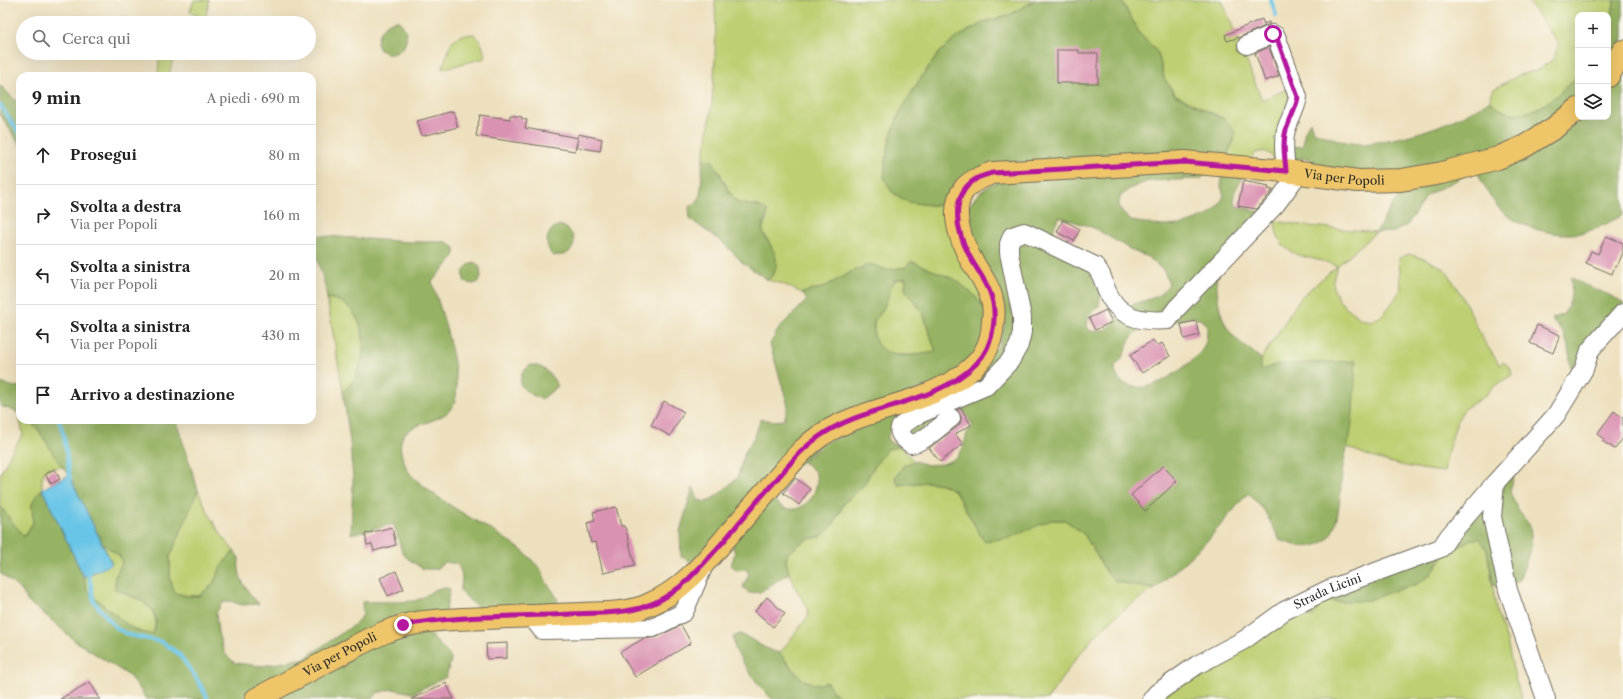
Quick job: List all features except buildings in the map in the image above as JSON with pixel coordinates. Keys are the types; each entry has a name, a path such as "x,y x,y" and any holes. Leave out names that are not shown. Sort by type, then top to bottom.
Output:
{"main road":[{"path":"1611,71 1623,51"},
{"name":"Via per Popoli","path":"256,699 374,636 403,625 426,621 615,611 646,606 663,598 681,585 707,560 798,455 821,435 852,420 921,405 976,365 985,354 991,342 994,312 993,301 989,289 969,257 963,242 957,217 959,200 965,188 976,179 992,173 1161,162 1202,163 1292,172 1339,179 1377,181 1414,178 1454,170 1498,158 1525,146 1554,128 1575,111"}],"street":[{"path":"950,418 921,441 911,444 900,433 900,429 910,420 921,405 986,386 1010,361 1019,345 1022,332 1022,317 1009,253 1009,244 1012,236 1024,232 1096,266 1102,272 1106,287 1115,305 1136,319 1152,321 1168,320 1176,309 1276,204 1293,181 1292,172 1284,149 1286,130 1297,104 1298,97 1276,36 1273,34 1247,45"},
{"name":"Strada Licini","path":"1152,699 1157,693 1197,665 1244,640 1284,611 1327,590 1441,548 1449,536 1556,414 1584,369 1590,350 1623,313"},
{"path":"1495,483 1492,517 1508,590 1546,699"}],"green space":[{"path":"194,0 209,0 206,16 197,16 190,12"},
{"path":"715,0 1035,0 1011,14 984,22 956,38 939,53 914,88 892,192 908,202 930,205 952,205 986,310 906,267 887,270 871,265 822,288 802,293 783,284 768,280 775,273 770,243 763,231 768,217 759,206 738,203 729,192 720,173 706,159 703,159 710,120 714,80 716,40"},
{"path":"1035,0 1121,0 1140,34 1158,53 1164,78 1175,95 1226,120 1236,133 1226,157 1017,163 952,205 930,205 908,202 892,192 884,178 890,138 898,116 914,88 939,53 956,38 984,22 1011,14"},
{"path":"1121,0 1222,0 1262,100 1290,88 1280,163 1274,162 1272,156 1265,151 1255,153 1250,160 1226,157 1236,133 1226,120 1176,95 1164,78 1158,53 1140,34"},
{"path":"1527,0 1614,1 1611,19 1611,12 1575,12 1575,78 1554,98 1525,113 1504,111 1489,101 1494,89 1519,75 1538,70 1553,59 1559,45"},
{"path":"1612,0 1623,0 1623,38 1611,60 1611,19 1614,2"},
{"path":"397,20 406,31 406,41 401,49 395,53 388,54 380,50 377,44 380,31 389,23"},
{"path":"474,34 482,45 485,58 442,69 452,41 461,35"},
{"path":"159,60 173,60 170,72 158,72"},
{"path":"1623,61 1623,215 1598,228 1578,234 1552,233 1532,228 1512,219 1498,207 1476,170 1427,195 1407,225 1394,232 1376,232 1393,204 1407,187 1575,118 1575,120 1611,120 1611,77"},
{"path":"1575,78 1575,106 1518,145 1391,176 1316,167 1309,158 1293,159 1291,147 1303,146 1304,134 1310,121 1313,131 1348,142 1367,144 1407,136 1436,127 1477,109 1489,101 1504,111 1525,113 1545,104"},
{"path":"0,85 16,101 16,139 0,114"},
{"path":"703,159 713,161 729,192 738,203 759,206 768,211 762,229 776,258 776,267 772,276 768,280 743,263 722,242 690,219 689,207 699,199"},
{"path":"1216,167 1200,179 1148,181 1129,189 1120,197 1118,207 1131,221 1162,226 1182,225 1207,216 1218,207 1224,196 1221,186 1223,175 1241,175 1241,181 1234,193 1236,206 1261,212 1215,262 1219,306 1229,330 1240,342 1261,359 1261,370 1278,364 1356,361 1350,437 1344,460 1337,519 1331,535 1326,540 1315,545 1297,546 1280,540 1264,510 1248,493 1207,541 1155,589 1115,581 1107,573 1084,534 1065,520 1051,520 1009,538 984,541 955,491 942,484 928,482 898,485 895,478 904,465 914,461 928,465 943,464 957,458 963,448 967,433 973,426 961,406 950,409 915,434 908,430 999,345 1005,323 1005,308 997,285 976,249 969,223 968,207 978,194 990,185 1008,178","holes":["1060,217 1094,228 1135,252 1148,257 1164,271 1169,284 1165,290 1156,297 1135,303 1125,308 1114,323 1108,328 1099,331 1090,331 1087,326 1089,315 1099,306 1101,292 1089,270 1076,251 1061,243 1056,238 1054,227","1192,317 1202,320 1207,327 1205,345 1192,361 1168,378 1146,387 1130,386 1123,383 1119,379 1116,374 1115,366 1122,358 1130,339 1141,329"]},
{"path":"1275,221 1307,226 1376,232 1337,266 1297,254 1289,250 1282,244 1277,234"},
{"path":"560,225 566,228 573,236 574,245 568,253 553,256 547,242 549,234 552,230"},
{"path":"316,235 408,242 447,242 455,248 454,256 432,282 450,345 454,364 456,395 453,406 446,414 407,432 402,439 401,451 408,471 416,480 448,504 495,532 524,552 539,567 546,582 558,601 553,610 484,612 470,601 460,590 462,577 457,564 445,562 436,569 423,569 407,558 402,552 394,524 351,534 353,479 350,442 343,392 354,380 360,367 363,354 363,341 357,318 350,308 340,301 327,298 317,258"},
{"path":"1409,254 1428,260 1445,269 1462,296 1485,343 1500,365 1503,362 1510,367 1512,375 1494,386 1485,396 1464,409 1457,421 1448,451 1444,472 1395,464 1371,457 1347,447 1352,419 1353,402 1278,364 1261,370 1261,359 1301,297 1337,266 1333,280 1334,290 1340,302 1360,318 1370,321 1380,317 1390,306 1401,289 1399,258"},
{"path":"911,261 956,280 975,296 986,310 988,335 963,372 850,416 695,563 681,557 680,531 693,487 698,500 707,502 718,495 737,478 745,452 755,435 761,419 773,421 784,420 788,406 770,344 780,327 807,300 802,293 822,288 853,271 871,264 887,270 906,267","holes":["906,278 905,289 923,313 936,352 911,355 894,354 886,352 875,340 874,321 882,311 895,280"]},
{"path":"474,262 480,267 481,277 479,282 473,284 465,282 463,275 466,267"},
{"path":"1571,277 1617,299 1623,303 1623,308 1571,368 1568,347 1564,335 1551,319 1563,314 1566,311 1570,302"},
{"path":"906,278 905,289 923,313 936,352 911,355 893,354 879,347 875,340 874,321 882,311 895,280"},
{"path":"327,298 340,301 350,308 357,318 361,329 363,354 360,367 354,380 343,392"},
{"path":"530,365 535,365 547,371 558,386 542,399 535,397 520,384 522,373"},
{"path":"0,383 16,387 16,412 0,406"},
{"path":"894,413 898,417 899,421 890,430 888,439 889,442 900,446 888,449 875,465 863,486 845,502 831,528 821,537 807,539 788,553 786,562 789,573 760,592 749,593 743,587 749,574 746,569 737,570 731,565 735,553 732,544 771,497 781,506 789,509 802,507 807,503 815,492 817,478 815,472 803,462 825,443"},
{"path":"21,424 32,424 38,429 63,467 50,468 44,472 42,489 32,504 33,523 23,537 0,506 0,475 13,449 23,435"},
{"path":"32,424 177,424 198,490 170,557 170,579 175,593 188,596 199,596 213,584 222,565 234,551 239,558 239,572 243,583 259,604 242,605 230,601 222,603 216,613 218,633 225,654 235,663 262,666 305,658 354,625 363,615 362,602 413,601 423,598 434,590 444,588 450,589 445,613 358,639 242,699 146,699 128,675 75,641 48,617 28,602 22,591 0,573 0,506 24,537 33,523 32,504 42,489 84,577 87,590 130,627 144,633 153,634 156,623 155,614 140,600 115,589 115,577 122,563 120,556 102,543 69,475 57,460 38,429"},
{"path":"900,446 914,461 904,465 895,478 898,485 928,482 942,484 955,491 984,541 1051,520 1065,520 1084,534 1107,573 1115,581 1155,589 1137,600 1107,624 1094,637 1059,682 1048,699 843,699 833,692 802,679 780,653 809,615 806,605 796,589 789,573 786,562 788,553 807,539 821,537 836,519 845,502 863,486 875,465 888,449"},
{"path":"1514,474 1510,493 1518,510 1530,526 1532,545 1519,580 1509,585 1498,587 1493,583 1487,550 1480,539 1471,539 1443,556 1430,575 1417,584 1369,600 1338,602 1320,601 1316,612 1312,617 1307,617 1303,613 1302,607 1423,557"},
{"path":"198,490 213,522 234,551 222,565 213,584 199,596 188,596 175,593 170,579 170,557"},
{"path":"1480,538 1487,550 1497,613 1507,641 1515,678 1522,699 1157,699 1288,615 1320,601 1396,590 1417,584 1437,566 1443,556 1471,539"},
{"path":"102,543 120,556 122,563 115,577 127,595 141,600 152,610 156,621 153,634 144,633 130,627 87,590 84,577 112,563"},
{"path":"424,632 431,636 450,656 451,660 446,677 413,693 392,689 377,693 373,699 267,699 383,637"},
{"path":"740,634 769,650 780,653 796,673 806,681 818,684 827,682 833,692 843,699 772,699 758,684 735,649 733,637"}],"water":[{"path":"69,475 112,564 84,577 42,489"}],"waterway":[{"path":"1271,0 1276,15"},
{"path":"0,105 16,128"},
{"path":"60,424 64,436 70,479"},
{"path":"88,570 94,602 116,628 129,635 162,642 179,654 197,679 208,699"}],"route":[{"path":"403,625 426,621 632,610 646,606 663,598 681,585 707,560 798,455 821,435 852,420 924,396 947,386 976,365 985,354 991,342 994,312 993,301 989,289 969,257 963,242 957,217 959,200 965,188 976,179 992,173 1161,162 1220,164 1286,171 1284,149 1286,130 1297,104 1298,97 1276,36 1273,34"}]}
